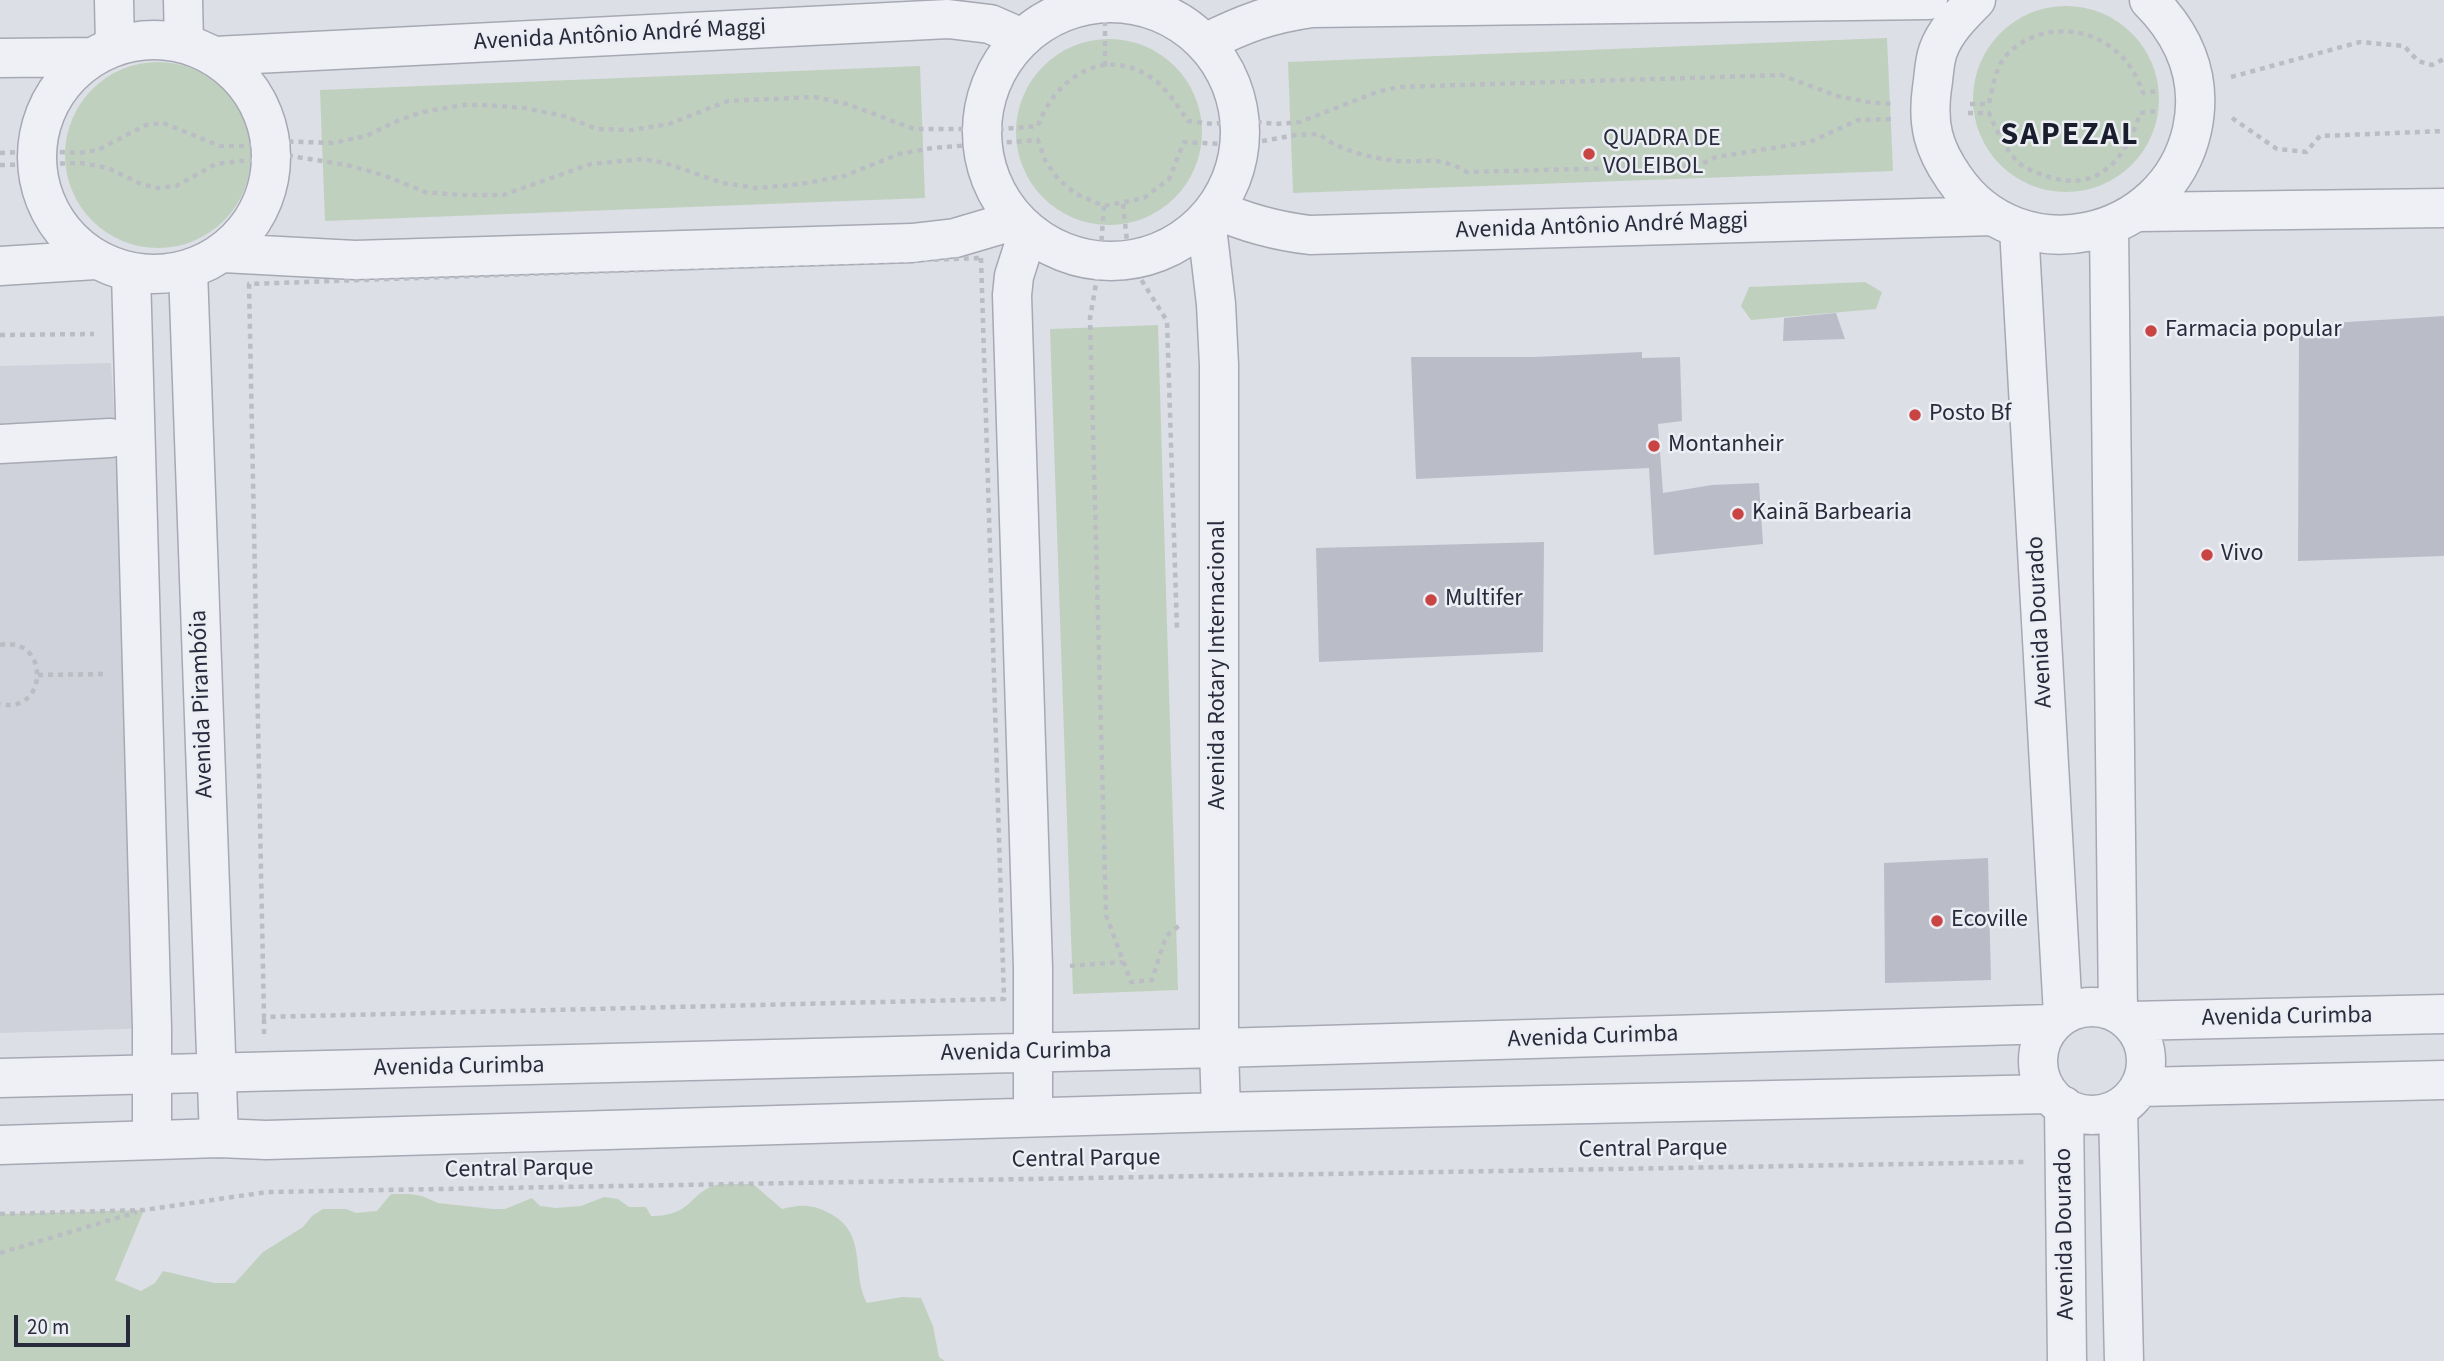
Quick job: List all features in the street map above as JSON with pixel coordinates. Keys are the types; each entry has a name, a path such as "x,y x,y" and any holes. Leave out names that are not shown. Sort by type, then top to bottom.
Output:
{"street":[{"path":"104,52 114,0"},
{"path":"183,0 199,50"},
{"path":"1193,22 1222,66 1234,92 1240,132 1236,168 1227,189 1210,214 1184,239 1157,253 1115,260 1062,252 1022,226 999,198 988,173 981,137 987,95 1000,64 1027,21 1105,1 1132,5 1193,22 1248,22 1312,8 1928,0"},
{"name":"Avenida Antônio André Maggi","path":"1976,0 1954,23 1938,51 1929,122 1941,159 1963,191 2006,222"},
{"path":"2150,0 2187,0"},
{"path":"2124,1017 2124,219 2168,184 2187,149 2195,97 2192,69 2176,32 2150,0"},
{"name":"Avenida Antônio André Maggi","path":"199,50 242,78 261,107 272,147 268,191 251,226 223,253 188,270 160,275 131,273 95,260 65,234 18,158 41,123 53,97 70,74 104,52 138,40 161,40 199,50 948,19 990,24 1027,21"},
{"name":"Avenida Antônio André Maggi","path":"0,58 104,52"},
{"name":"Avenida Antônio André Maggi","path":"1210,214 1279,232 1310,235 2006,222 2048,234 2069,235 2124,219 2444,208"},
{"name":"Avenida Rotary Internacional","path":"1210,214 1219,365 1221,1112"},
{"name":"Avenida Dourado","path":"2006,222 2057,1020"},
{"path":"1022,226 1012,295 1033,968 1033,1117"},
{"name":"Avenida Antônio André Maggi","path":"223,253 355,260 912,243 955,239 1022,226"},
{"name":"Avenida Antônio André Maggi","path":"0,266 95,260"},
{"name":"Avenida Pirambóia","path":"188,270 219,1138"},
{"path":"131,273 152,1139"},
{"path":"0,444 110,438"},
{"path":"0,1145 1221,1112 2057,1100 2090,1115 2104,1114 2129,1098 2146,1070 2146,1052 2141,1035 2124,1017 2105,1008 2090,1006 2076,1009 2057,1020 2042,1041 2038,1059 2040,1077 2057,1100"},
{"name":"Avenida Curimba","path":"2124,1017 2444,1014"},
{"name":"Avenida Curimba","path":"0,1079 1219,1048 2057,1020"},
{"path":"2129,1098 2444,1080"},
{"path":"2124,1361 2129,1098"},
{"name":"Avenida Dourado","path":"2057,1100 2067,1361"}],"path":[{"path":"1105,1 1105,66"},
{"path":"272,147 383,175 425,192 460,195 503,195 591,164 642,159 675,166 723,183 756,188 801,184 844,176 899,154 1038,126 1044,109 1063,84 1090,68 1126,66 1158,83 1188,121 1213,124 1240,132 1319,134 1328,142 1357,152 1398,161 1434,159 1454,164 1467,172 1696,166 1716,157 1810,142 1858,120 1894,119 1930,108 1989,104 2003,59 2023,43 2056,30 2078,32 2096,38 2117,51 2135,72 2143,93 2195,97 2360,42 2404,46 2418,61 2432,65 2444,58"},
{"path":"18,158 98,150 146,125 163,123 220,146 272,147 333,143 366,136 423,112 463,105 524,108 564,117 597,129 631,130 669,124 728,100 815,97 847,104 914,129 1038,140 1045,160 1058,179 1076,194 1104,206 1144,198 1169,178 1184,142 1276,124 1300,122 1377,92 1398,87 1781,75 1838,96 1868,102 1989,113 2004,144 2017,162 2033,172 2062,181 2089,179 2112,167 2127,147 2140,113 2182,113 2195,97"},
{"path":"2195,97 2234,118 2277,149 2306,152 2320,136 2444,131"},
{"path":"18,158 108,168 141,184 157,188 176,186 216,164 258,159 272,147"},
{"path":"1123,204 1115,260 1090,318 1106,915 1131,982 1152,980 1166,936 1186,920"},
{"path":"1104,206 1115,260 1167,321 1177,642"},
{"path":"981,258 1004,999 264,1017 249,284 981,258"},
{"path":"0,335 107,334"},
{"path":"0,645 14,644 32,655 38,675 37,685 24,700 15,705 0,704"},
{"path":"38,675 109,674"},
{"name":"Central Parque","path":"0,1214 144,1210 267,1192 2029,1161"},
{"name":"Central Parque","path":"0,1253 144,1210"}],"shaded area":[{"path":"111,363 152,1028 0,1033 0,366"}],"green space":[{"path":"2066,6 2102,13 2132,33 2152,63 2159,99 2152,135 2132,165 2102,185 2066,192 2030,185 2000,165 1980,135 1973,99 1980,63 2000,33 2030,13"},
{"path":"1887,38 1893,171 1293,193 1288,62"},
{"path":"1109,39 1145,46 1175,66 1195,96 1202,132 1195,168 1175,198 1145,218 1109,225 1073,218 1043,198 1023,168 1016,132 1023,96 1043,66 1073,46"},
{"path":"158,62 194,69 224,89 244,119 251,155 244,191 224,221 194,241 158,248 122,241 92,221 72,191 65,155 72,119 92,89 122,69"},
{"path":"920,66 925,198 325,221 320,90"},
{"path":"1865,282 1882,292 1876,309 1751,320 1741,306 1749,287"},
{"path":"1158,325 1178,990 1073,994 1050,329"},
{"path":"720,1184 753,1184 782,1209 812,1206 841,1222 854,1242 862,1291 867,1303 902,1297 921,1298 933,1326 939,1357 945,1361 0,1361 0,1214 144,1210 115,1280 141,1291 155,1283 163,1271 214,1283 235,1283 263,1252 303,1227 312,1216 323,1209 346,1209 356,1213 377,1211 391,1194 410,1194 438,1203 493,1209 505,1209 532,1198 540,1206 556,1208 581,1206 604,1197 618,1199 629,1207 646,1207 651,1216 676,1212 702,1192"}],"building":[{"path":"1836,313 1845,339 1783,341 1784,318"},
{"path":"2444,316 2444,556 2298,561 2299,325"},
{"path":"1642,352 1642,358 1680,357 1682,421 1658,424 1663,493 1712,485 1759,483 1763,544 1654,555 1649,468 1416,479 1411,357 1534,357"},
{"name":"Multifer","path":"1544,542 1543,652 1319,662 1316,548"},
{"name":"Ecoville","path":"1988,858 1991,980 1885,983 1884,863"}],"place":[{"name":"QUADRA DE VOLEIBOL","path":"1589,154"},
{"name":"Farmacia popular","path":"2151,331"},
{"name":"Posto Bf","path":"1915,415"},
{"name":"Montanheir","path":"1654,446"},
{"name":"Kainã Barbearia","path":"1738,514"},
{"name":"Vivo","path":"2207,555"},
{"name":"Multifer","path":"1431,600"},
{"name":"Ecoville","path":"1937,921"}],"district":[{"name":"SAPEZAL","path":"2070,137"}]}
